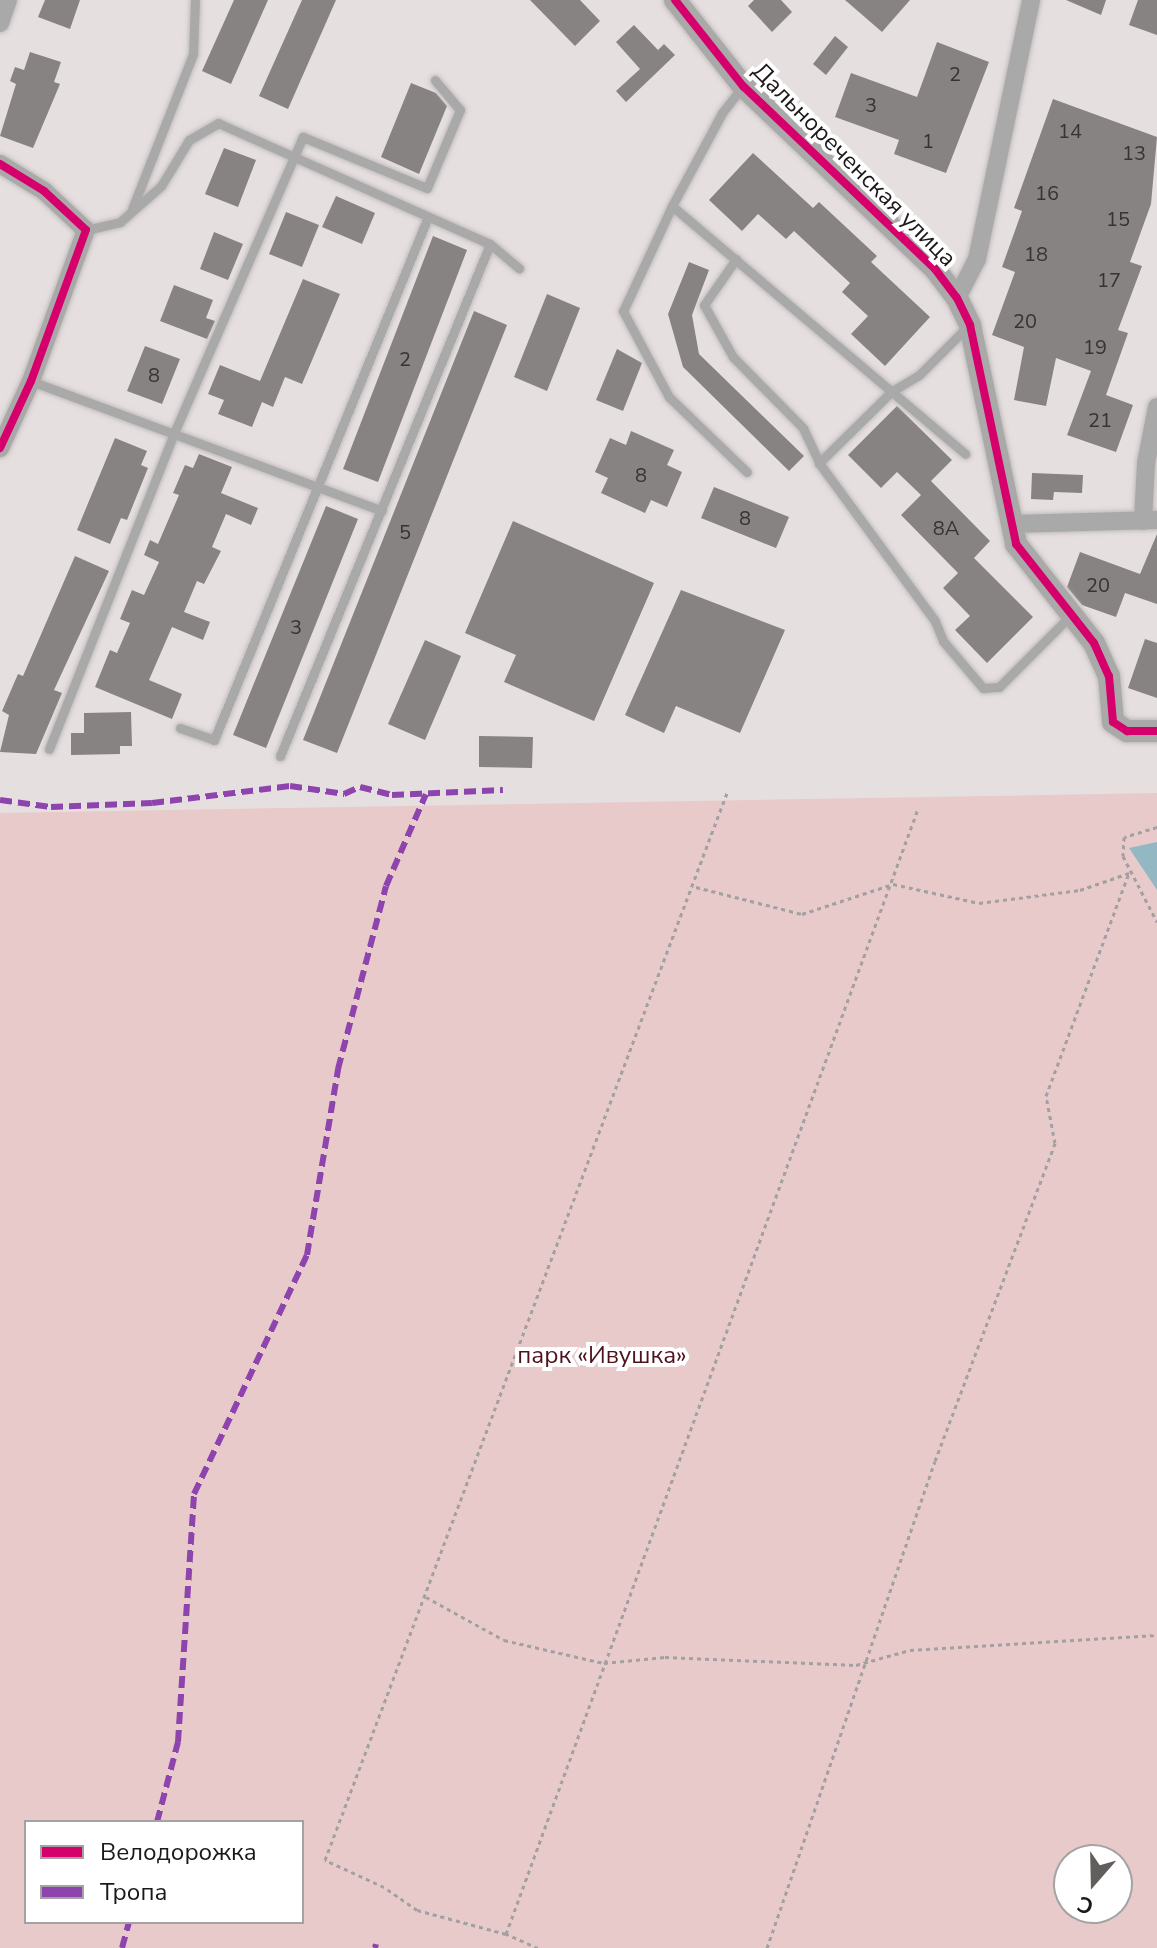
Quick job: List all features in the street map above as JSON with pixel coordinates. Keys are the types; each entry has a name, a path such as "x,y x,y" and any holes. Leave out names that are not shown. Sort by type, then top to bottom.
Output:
{"street":[{"path":"0,23 8,0"},
{"name":"Дальнореченская улица","path":"675,0 743,86 935,269 957,298 970,325 1012,524 1024,561 1094,643 1109,676 1113,722 1127,731 1157,731"},
{"path":"957,298 977,259 1031,0"},
{"path":"0,164 44,191 86,230 31,381 0,448"},
{"path":"1012,524 1150,520 1146,463 1157,407"}],"lane":[{"path":"130,213 193,54 195,0"},
{"path":"49,749 174,433 303,137 427,188 460,110 435,80"},
{"path":"743,86 722,113 672,206 623,311 669,397 747,472"},
{"path":"86,230 120,222 161,186 189,140 218,123 292,160 490,244 519,268"},
{"path":"672,206 869,377 892,391 965,454"},
{"path":"180,728 214,740 428,217"},
{"path":"280,756 490,244"},
{"path":"736,259 704,305 733,357 803,428 819,463 935,621 943,641 983,688 999,687 1070,616"},
{"path":"819,463 892,391 919,375 970,325"},
{"path":"31,381 382,511"}],"path":[{"path":"538,1948 506,1934 417,1910 384,1887 325,1860 696,887 728,790"},
{"path":"506,1934 918,809"},
{"path":"1157,827 1124,837 1129,873 1157,922"},
{"path":"696,887 802,914 893,884 979,903 1080,890 1129,873"},
{"path":"767,1948 935,1461 1055,1143 1046,1096 1129,873"},
{"path":"425,1596 504,1640 604,1663 665,1657 810,1667 868,1662 910,1650 1157,1635"}],"green space":[{"name":"парк «Ивушка»","path":"1157,793 1157,1948 0,1948 0,813"}],"water":[{"path":"1157,842 1157,890 1129,848"}],"building":[{"path":"45,0 80,0 70,29 38,17"},
{"path":"234,0 268,0 231,84 202,71"},
{"path":"302,0 336,0 288,109 259,96"},
{"path":"530,0 580,0 600,21 575,46"},
{"path":"754,0 781,0 792,12 772,32 748,6"},
{"path":"845,0 910,0 882,32"},
{"path":"1066,0 1106,0 1101,15"},
{"path":"1138,0 1157,0 1157,35 1129,25"},
{"path":"634,25 658,50 664,44 675,55 626,102 616,91 640,69 616,42"},
{"path":"835,36 848,47 826,75 813,64"},
{"path":"937,42 989,62 946,173 894,154 899,140 835,117 851,73 917,97"},
{"path":"30,52 61,62 54,82 60,84 33,148 0,136 16,84 10,81 15,67 24,70"},
{"path":"411,83 436,93 447,106 419,174 381,157"},
{"path":"1053,99 1157,137 1151,204 1130,262 1142,266 1118,330 1128,333 1106,395 1133,405 1116,452 1067,435 1091,371 1056,358 1046,406 1014,400 1024,347 992,335 1015,272 1002,267 1022,211 1014,208"},
{"path":"224,148 256,160 238,207 205,194"},
{"path":"753,153 813,208 819,202 877,256 871,262 930,317 885,366 851,334 868,316 842,292 850,283 794,231 786,239 758,214 742,231 709,200"},
{"path":"336,196 375,213 362,244 322,227"},
{"path":"286,212 319,225 302,267 269,254"},
{"path":"214,232 243,244 228,280 200,269"},
{"path":"433,236 467,250 378,482 343,469"},
{"path":"689,262 709,270 692,315 699,354 804,456 789,471 683,367 668,314"},
{"path":"303,279 340,294 302,384 285,377 273,407 262,402 252,427 218,414 224,400 208,394 220,365 260,381"},
{"path":"174,285 213,300 206,318 215,321 207,339 160,321"},
{"path":"547,294 580,308 547,391 514,377"},
{"path":"474,311 507,325 337,753 303,740"},
{"path":"145,346 180,359 162,404 127,391"},
{"path":"617,349 642,363 623,411 596,400"},
{"path":"897,406 952,460 931,481 990,541 974,558 1033,617 987,663 955,630 970,616 943,588 958,573 901,515 921,495 897,472 881,488 848,455"},
{"path":"631,431 674,450 667,465 682,472 667,507 651,500 645,513 601,493 608,478 595,472 610,438 626,445"},
{"path":"115,438 147,451 141,465 148,468 127,520 121,518 110,544 77,530"},
{"path":"199,454 232,467 221,493 258,508 251,525 226,514 212,547 221,551 204,584 197,581 184,612 210,622 203,640 172,627 149,680 182,694 172,719 95,687 110,650 117,653 130,623 120,619 132,590 144,595 159,562 144,555 150,540 158,544 179,495 173,493 185,465 193,468"},
{"path":"1032,473 1083,475 1082,493 1054,492 1053,500 1031,499"},
{"path":"714,487 789,517 776,548 701,518"},
{"path":"326,506 358,519 266,748 233,735"},
{"path":"513,521 654,583 594,721 504,682 516,655 465,633"},
{"path":"1157,534 1157,604 1125,593 1116,617 1082,605 1067,587 1080,552 1140,574"},
{"path":"75,556 109,571 54,690 62,693 36,754 0,752 9,715 2,711 18,674 23,676"},
{"path":"681,590 785,630 740,733 676,706 664,733 625,715"},
{"path":"1145,639 1157,643 1157,698 1128,688"},
{"path":"425,640 461,656 425,740 388,724"},
{"path":"131,712 132,746 120,746 120,754 71,755 71,733 84,733 84,713"},
{"path":"479,736 533,737 532,768 479,767"}],"marked path":[{"path":"0,800 51,807 152,803 290,786 344,794 360,787 392,795 503,790"},
{"path":"158,1820 178,1742 194,1494 307,1255 338,1069 386,886 426,794"},
{"path":"122,1948 128,1924"},
{"path":"375,1948 376,1944"}],"cycle path":[{"path":"675,0 743,86 935,269 957,298 970,325 1016,544 1094,643 1109,676 1113,722 1127,731 1157,731"},
{"path":"0,164 44,191 86,230 31,381 0,448"}]}
